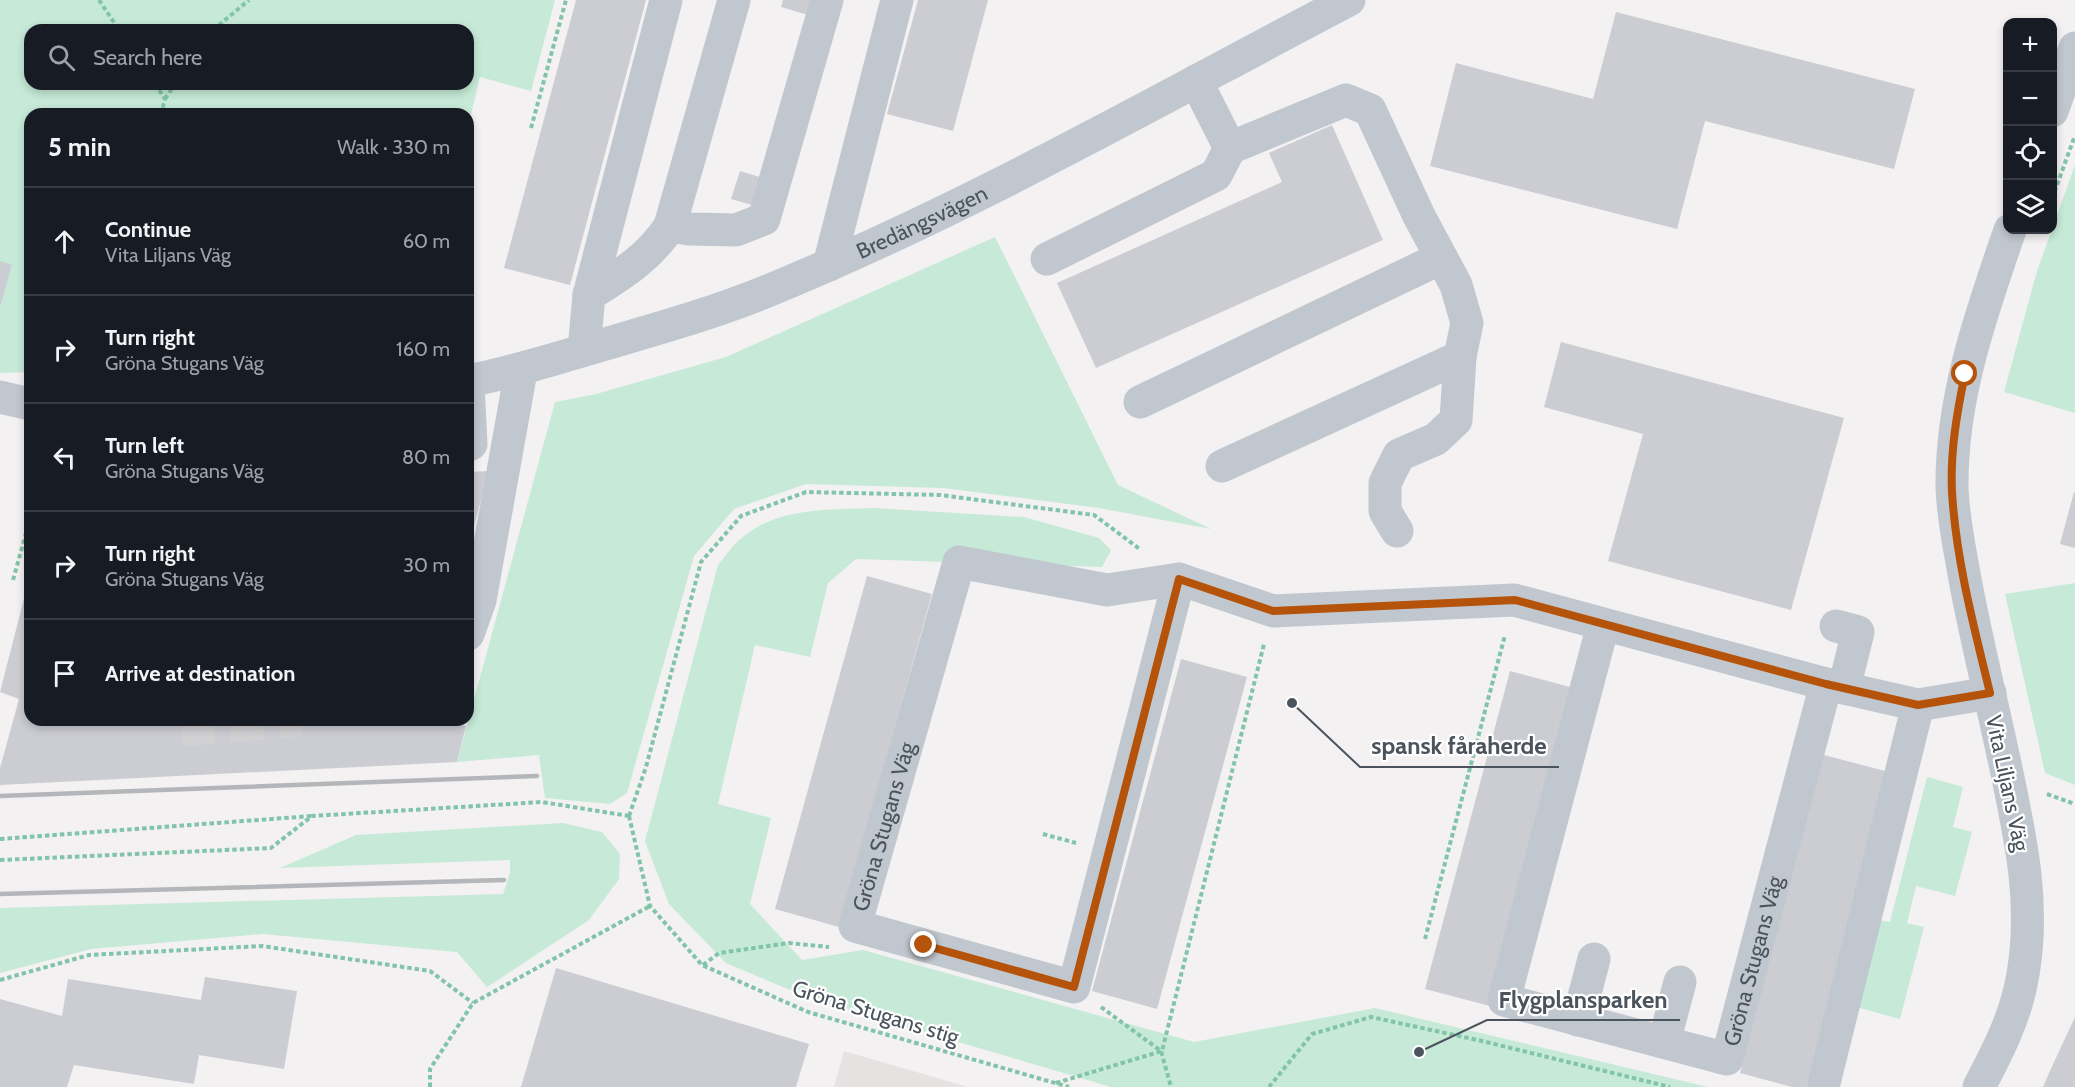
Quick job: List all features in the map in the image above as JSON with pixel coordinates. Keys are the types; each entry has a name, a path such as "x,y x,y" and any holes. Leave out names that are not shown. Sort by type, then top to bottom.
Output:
{"street":[{"path":"584,350 589,295 666,0"},
{"path":"589,295 636,265 657,245 670,226 734,0"},
{"path":"670,226 689,229 736,230 764,219 827,0"},
{"path":"829,265 897,0"},
{"name":"Bredängsvägen","path":"474,381 521,371 584,350 648,333 763,293 829,265 919,225 1349,0"},
{"path":"2057,97 2075,48"},
{"path":"1196,81 1230,147"},
{"path":"1047,259 1216,176 1230,147 1346,100 1370,110 1456,285 1467,323 1460,357 1456,420 1436,439 1400,454 1385,483 1385,511 1397,531"},
{"name":"Vita Liljans Väg","path":"1979,1087 2000,1046 2014,1011 2023,975 2029,919 2022,844 1970,611 1955,526 1953,454 1965,374 1980,315 2009,234"},
{"path":"1140,402 1441,258"},
{"path":"1222,466 1460,357"},
{"path":"474,617 480,600 521,371"},
{"path":"0,397 24,403"},
{"name":"Gröna Stugans Väg","path":"1074,987 855,926 959,562 1107,590 1179,579 1273,611 1515,600 1835,686 1918,705 1990,693"},
{"path":"1074,987 1179,579"},
{"name":"Gröna Stugans Väg","path":"1603,625 1504,1000 1578,1020 1727,1059 1835,686"},
{"path":"1835,686 1857,632 1836,626"},
{"path":"1822,1087 1918,705"},
{"path":"1578,1020 1594,959"},
{"path":"1664,1042 1680,982"}],"path":[{"path":"99,0 115,24"},
{"path":"220,24 249,0"},
{"path":"531,128 566,0"},
{"path":"159,90 165,99"},
{"path":"163,108 171,90"},
{"path":"2057,185 2075,136"},
{"path":"0,840 312,816 542,802 629,816 646,767 701,562 741,516 806,492 940,495 1094,515 1179,579"},
{"path":"13,580 24,541"},
{"path":"1425,939 1515,600"},
{"path":"1171,1087 1161,1051 1273,611"},
{"path":"0,860 271,848 312,816"},
{"name":"Gröna Stugans stig","path":"629,816 650,906 702,965 808,1012 1069,1087"},
{"path":"430,1087 430,1069 474,1003 650,906"},
{"path":"702,965 719,953 789,943 828,948 855,926"},
{"path":"0,980 89,955 262,946 430,971 474,1003"},
{"path":"1074,987 1161,1051"},
{"path":"1269,1087 1312,1034 1371,1017 1482,1041 1670,1087"},
{"path":"1056,1083 1161,1051"}],"shaded area":[{"path":"844,1051 968,1087 834,1087"}],"green space":[{"path":"0,0 555,0 531,91 480,77 473,108 24,108 24,372 0,373"},
{"path":"2075,165 2075,413 2004,392 2037,271 2050,234 2057,234 2057,215"},
{"path":"995,237 1118,485 1211,529 1099,508 943,488 806,484 734,509 694,556 627,793 610,804 545,798 539,755 457,762 467,726 474,726 474,700 555,402 596,394 726,357"},
{"path":"873,508 1024,517 1099,538 1111,550 1102,567 856,559 828,583 810,657 755,645 718,804 771,818 750,904 802,960 863,950 1194,1042 1375,1008 1708,1087 1111,1087 809,998 726,963 669,904 645,841 718,565 739,540 772,520 805,512"},
{"path":"2075,583 2075,785 2045,773 2005,594"},
{"path":"1927,777 1963,787 1953,827 1972,832 1955,896 1916,886 1907,923 1924,927 1900,1019 1856,1007 1878,920 1890,922"},
{"path":"563,823 602,832 620,854 619,879 589,920 487,987 457,952 263,934 91,949 0,973 0,908 503,894 510,873 510,860 280,868 356,835"}],"building":[{"path":"576,0 646,0 570,285 504,268"},
{"path":"783,0 812,0 808,15 781,7"},
{"path":"918,0 988,0 953,131 887,114"},
{"path":"1616,12 1915,89 1894,169 1705,121 1677,229 1430,166 1456,63 1593,99"},
{"path":"1332,125 1383,240 1096,368 1057,283 1282,182 1269,153"},
{"path":"740,171 763,178 755,206 731,199"},
{"path":"0,261 12,265 1,304 0,304"},
{"path":"1561,342 1844,418 1791,610 1608,561 1643,434 1544,407"},
{"path":"489,471 474,526 474,472"},
{"path":"2075,492 2075,548 2060,544"},
{"path":"867,576 932,594 839,927 775,909"},
{"path":"24,598 24,726 466,726 457,762 0,785 0,768 19,699 0,692"},
{"path":"1181,659 1247,677 1157,1009 1092,991"},
{"path":"1510,671 1574,688 1490,1006 1425,989"},
{"path":"1824,755 1889,772 1806,1087 1792,1087 1740,1073"},
{"path":"556,968 809,1044 796,1087 521,1087"},
{"path":"205,977 297,991 284,1069 199,1055 194,1084 74,1065 67,1087 0,1087 0,999 62,1016 68,979 201,1000"},
{"path":"2075,1017 2075,1087 2043,1087 2049,1073"}],"tunnel":[{"path":"181,730 229,726"}],"railway":[{"path":"0,796 537,776"},
{"path":"0,894 504,880"}],"place":[{"name":"spansk fåraherde","path":"1292,703"},
{"name":"Flygplansparken","path":"1419,1052"}],"route":[{"path":"924,945 1074,987 1179,579 1273,611 1515,600 1826,684 1918,705 1990,693 1970,611 1955,526 1952,490 1957,414 1965,374"}]}
